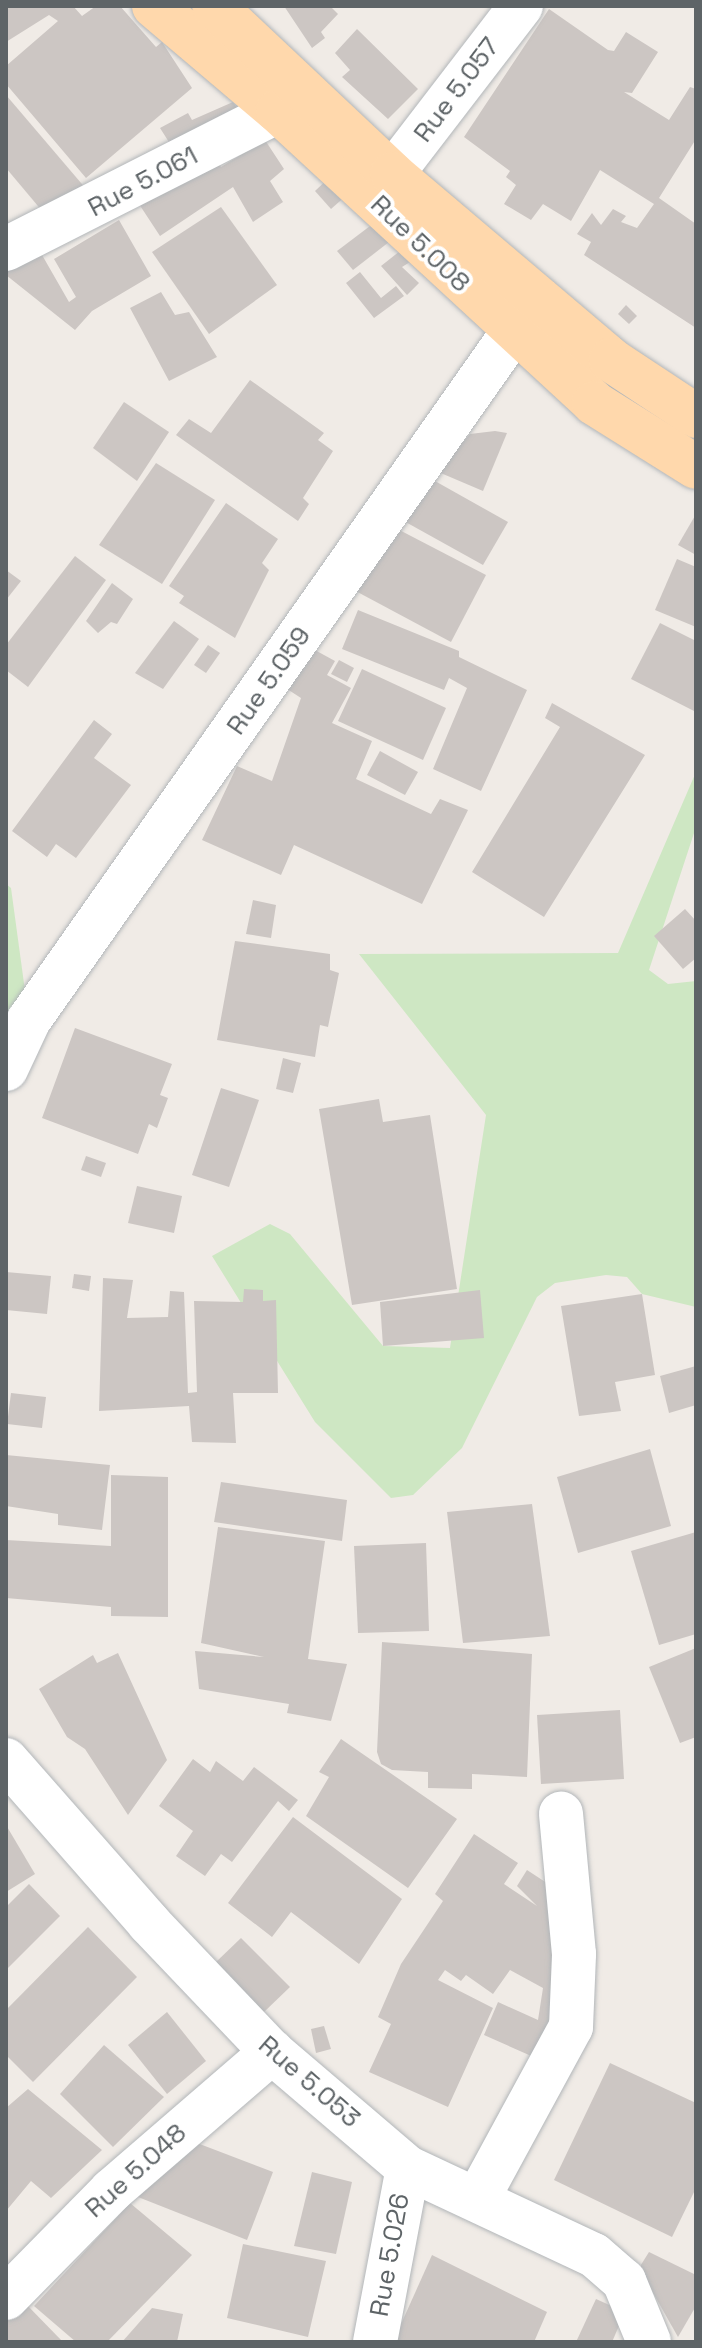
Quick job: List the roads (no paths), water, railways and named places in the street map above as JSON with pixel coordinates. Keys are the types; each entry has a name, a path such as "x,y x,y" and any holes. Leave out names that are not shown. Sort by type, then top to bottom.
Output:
{"main road":[{"name":"Rue 5.008","path":"154,6 526,313 611,360 696,416"},
{"name":"Rue 5.008","path":"214,6 392,174 526,313 594,403 696,467"}],"street":[{"name":"Rue 5.057","path":"392,174 521,6"},
{"name":"Rue 5.061","path":"6,249 278,111"},
{"name":"Rue 5.059","path":"6,1069 29,1020 526,313"},
{"name":"Rue 5.053","path":"6,1760 149,1923 272,2052 408,2168 478,2198 594,2255 624,2281 649,2342"},
{"path":"478,2198 571,2027 574,1954 561,1814"},
{"name":"Rue 5.048","path":"6,2298 111,2191 272,2052"},
{"name":"Rue 5.026","path":"375,2342 408,2168"}]}
